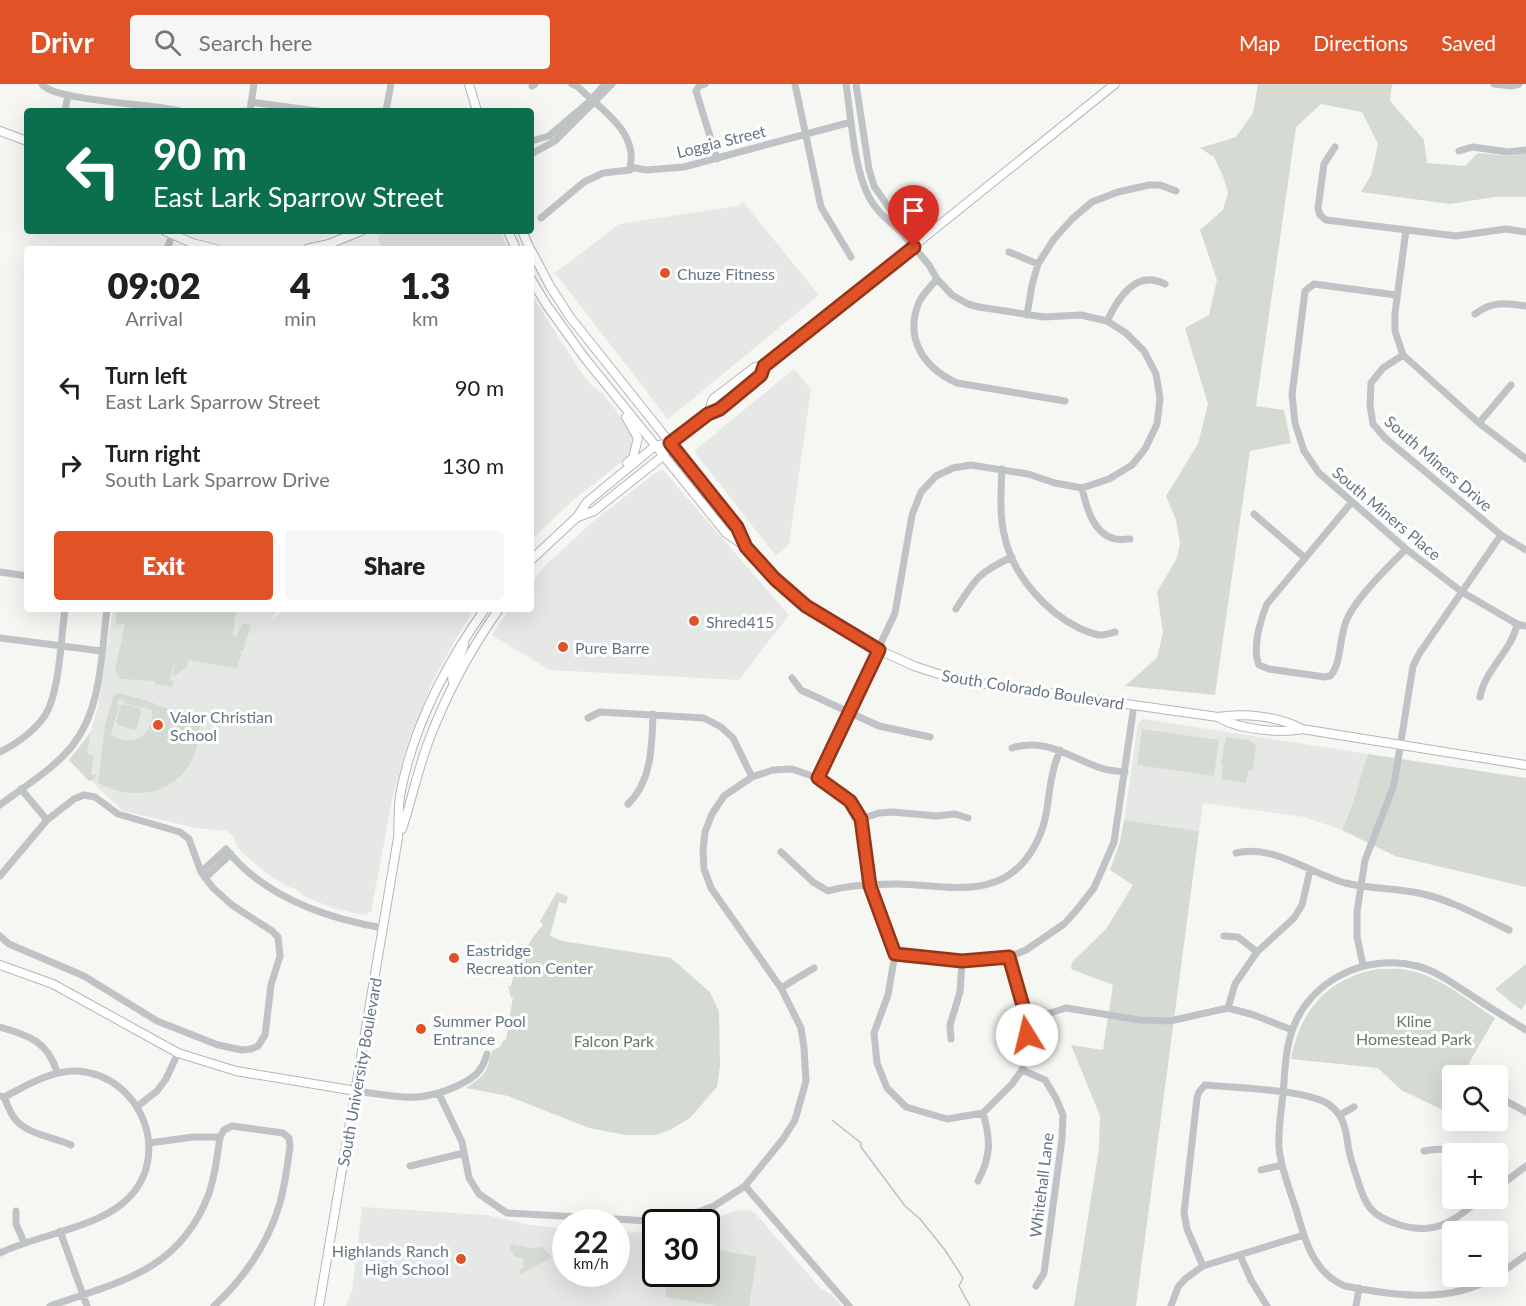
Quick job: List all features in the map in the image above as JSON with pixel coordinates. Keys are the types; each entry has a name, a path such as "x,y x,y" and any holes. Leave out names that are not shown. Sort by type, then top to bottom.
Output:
{"main road":[{"path":"469,84 476,108"},
{"path":"577,517 594,511 663,456 670,443 708,414 720,409 761,375 764,366 1115,84"},
{"path":"0,132 24,140"},
{"path":"171,234 207,246"},
{"path":"318,246 353,234"},
{"name":"South Colorado Boulevard","path":"534,256 550,286 576,325 737,527 746,547"},
{"path":"534,284 560,325 620,402 635,431 637,445 633,458 617,472 612,481"},
{"name":"South Colorado Boulevard","path":"620,402 726,533 746,547 775,579 806,606 879,650 914,666 957,680 1218,717 1229,723 1245,726 1287,732 1302,729 1526,765"},
{"path":"534,557 577,517 587,502 612,481 655,446 670,443"},
{"name":"South University Boulevard","path":"319,1306 398,838 400,798 418,736 438,687 465,638 483,612"},
{"name":"South University Boulevard","path":"398,838 429,740 454,683 479,638 497,612"},
{"path":"454,683 451,681 452,674 462,656 465,638"},
{"path":"0,965 53,984 178,1053 236,1071 356,1090"}],"street":[{"path":"42,84 48,90 68,95 159,108"},
{"path":"250,108 254,84"},
{"path":"387,108 391,84"},
{"path":"572,84 593,101 628,138 632,160 630,167"},
{"path":"534,152 555,141 593,101 605,84"},
{"path":"534,140 549,135 612,84"},
{"path":"705,84 699,86 696,91 717,159"},
{"path":"795,84 821,207 851,257"},
{"path":"818,778 895,613 912,515 921,492 936,476 953,468 971,465 1028,474 1055,483 1082,488 1109,479 1132,465 1152,438 1160,398 1156,374 1144,351 1126,333 1107,321 1081,315 1044,317 1027,315 968,304 952,295 937,279 914,247 884,217 869,198 860,175 846,84"},
{"path":"856,84 868,169 874,186 896,218 902,233"},
{"path":"1494,84 1511,86 1519,84"},
{"path":"66,108 68,95"},
{"path":"251,102 295,108"},
{"name":"Loggia Street","path":"540,218 584,182 603,173 630,170 630,167 646,170 684,167 852,122"},
{"path":"1335,147 1324,164 1318,208 1320,215 1326,220 1456,236 1506,229 1526,232"},
{"path":"1459,151 1472,147 1508,152 1526,150"},
{"path":"1027,315 1038,264 1054,239 1092,202 1118,192 1149,185 1160,185 1176,191"},
{"path":"1406,230 1396,295 1395,331 1403,355 1479,423 1526,459"},
{"path":"1009,252 1038,264"},
{"path":"937,279 920,301 914,325 918,351 933,369 957,383 1065,400"},
{"path":"1107,321 1116,304 1131,286 1156,279 1165,284"},
{"name":"South Miners Place","path":"1396,295 1314,284 1305,291 1292,395 1294,423 1304,451 1319,473 1406,549 1462,592 1517,624 1526,626"},
{"path":"1475,314 1486,305 1506,303 1526,306"},
{"name":"South Miners Drive","path":"1403,355 1383,368 1371,384 1370,405 1373,424 1385,438 1501,535 1526,550"},
{"path":"1479,423 1511,385"},
{"path":"1002,469 1000,516 1005,541 1034,594 1069,623 1102,635 1115,632"},
{"path":"1082,488 1092,520 1103,532 1114,539 1130,539"},
{"path":"1351,503 1267,604 1261,622 1257,660 1263,668 1330,676 1336,667 1341,636 1349,615 1406,549"},
{"path":"1254,514 1305,558"},
{"path":"1363,965 1357,937 1357,912 1365,860 1392,794 1413,666 1501,535"},
{"path":"956,609 974,580 988,568 1012,557"},
{"path":"0,573 24,576"},
{"path":"0,752 39,724 47,711 53,697 65,612"},
{"path":"0,805 70,749 84,731 94,703 107,612"},
{"path":"1480,697 1482,684 1515,635 1517,624"},
{"path":"0,638 101,651"},
{"path":"792,678 801,690 879,726 930,738"},
{"path":"895,954 962,961 1009,957 1026,950 1064,924 1094,888 1115,837 1134,705"},
{"path":"588,718 600,712 704,718 721,727 733,738 752,777"},
{"path":"628,804 638,795 651,755 653,714"},
{"path":"1012,748 1023,745 1060,750 1099,768 1125,772"},
{"path":"781,852 813,882 828,891 839,888 896,884 966,889 999,881 1019,868 1034,848 1047,817 1053,772 1060,750"},
{"path":"439,1094 462,1142 469,1178 479,1194 507,1213 650,1221 695,1213 714,1206 745,1186 783,1139 795,1120 806,1081 801,1028 781,988 711,888 704,869 703,850 705,832 712,814 724,796 752,777 773,770 792,769 818,778 850,801 861,819 870,886 895,954 888,995 874,1033 877,1063 886,1088 906,1107 947,1119 983,1113 1012,1084 1022,1070 1028,1050 1027,1020 1009,957"},
{"path":"21,789 47,820"},
{"path":"0,876 47,820 78,797 95,797 118,814 180,832 189,839 203,875 232,905 272,931 279,942 280,956 271,985 265,1035 258,1046 251,1049 242,1050 218,1045 157,1021 84,976 9,944 0,936"},
{"path":"861,819 879,813 893,812 936,816 955,814 968,818"},
{"path":"1236,853 1249,850 1267,852 1344,882 1423,894 1509,930"},
{"path":"203,875 229,851 255,876 291,900 331,917 383,928"},
{"path":"1228,1008 1235,984 1257,952 1294,918 1302,905 1310,870"},
{"path":"1224,936 1238,937 1257,952"},
{"path":"951,1039 950,1025 960,992 962,961"},
{"path":"1475,1287 1456,1293 1423,1296 1359,1288 1335,1282 1316,1264 1304,1235 1282,1165 1279,1130 1287,1053 1292,1030 1309,1001 1321,989 1345,972 1363,965 1400,963 1438,974 1526,1030"},
{"path":"781,988 814,968"},
{"path":"1027,1020 1066,1008 1140,1020 1170,1021 1228,1008 1254,1015 1292,1030"},
{"path":"0,1027 23,1033 45,1047 53,1058 57,1072"},
{"path":"138,1106 157,1091 166,1079 178,1053"},
{"path":"356,1090 415,1098 439,1094 477,1076 487,1054"},
{"name":"Whitehall Lane","path":"1022,1070 1044,1080 1056,1098 1063,1115 1062,1139 1044,1273 1036,1286"},
{"path":"0,1252 105,1216 124,1203 139,1186 147,1164 149,1143 147,1128 138,1106 124,1091 106,1078 78,1071 57,1072 2,1097 15,1119 32,1132 57,1138 71,1145"},
{"path":"1203,1266 1187,1229 1184,1213 1199,1092 1205,1085 1316,1098 1332,1107 1344,1123 1350,1155 1364,1200 1369,1208 1383,1219 1406,1227 1431,1229 1454,1220 1468,1209"},
{"path":"1508,1102 1526,1112"},
{"path":"1340,1116 1354,1107"},
{"path":"978,1181 987,1165 990,1136 983,1113"},
{"path":"50,1306 139,1275 182,1241 198,1218 209,1194 220,1137 224,1130 232,1126 283,1133 289,1138 290,1147 280,1204 265,1243 237,1282 214,1306"},
{"path":"149,1143 193,1137 220,1137"},
{"path":"1424,1151 1442,1149"},
{"path":"410,1166 464,1153"},
{"path":"1261,1170 1282,1165"},
{"path":"1508,1179 1526,1166"},
{"path":"745,1186 849,1306"},
{"path":"16,1211 16,1224 24,1242"},
{"path":"60,1231 87,1306"},
{"path":"1171,1306 1178,1287 1203,1266 1304,1235"},
{"path":"1240,1255 1251,1280 1267,1306"},
{"path":"1508,1268 1526,1255"},
{"path":"1356,1306 1359,1288"},
{"path":"1422,1306 1423,1296"}],"shaded area":[{"path":"743,202 819,295 668,419 555,273 619,224 737,206"},
{"path":"380,234 501,234 507,246 381,246 378,239"},
{"path":"534,299 581,372 591,385 603,394 629,427 632,437 631,449 625,459 570,503 534,537"},
{"path":"794,369 811,389 789,544 776,556 694,451"},
{"path":"663,470 789,615 739,680 550,670 492,635 508,612 534,612 534,579 547,564 590,524 655,473"},
{"path":"113,612 276,612 269,623 281,612 472,612 431,685 407,745 392,800 371,912 364,915 333,908 286,886 242,852 234,837 227,831 196,828 123,811 69,760 90,733 98,708"},
{"path":"1143,719 1368,754 1342,830 1304,817 1203,803 1199,831 1124,820 1138,723"},
{"name":"Highlands Ranch High School","path":"362,1207 486,1215 552,1228 552,1287 630,1287 630,1232 642,1233 642,1287 720,1287 720,1216 734,1211 749,1210 756,1214 820,1288 832,1295 842,1306 346,1306 352,1291"}],"green space":[{"path":"1258,84 1392,84 1390,101 1424,140 1427,163 1465,166 1478,153 1510,156 1526,153 1526,197 1495,197 1450,204 1361,192 1371,175 1378,144 1362,112 1321,104 1296,127 1256,406 1284,410 1291,443 1250,451 1215,695 1125,686 1157,658 1163,632 1157,592 1177,558 1180,543 1176,520 1166,496 1198,444 1208,404 1185,328 1209,315 1217,280 1200,230 1223,210 1228,193 1214,157 1200,148 1236,137 1253,113"},
{"path":"117,612 236,612 233,635 236,636 243,624 251,625 243,651 239,651 242,653 237,668 188,660 187,667 173,677 175,659 169,682 171,680 174,682 172,687 155,684 154,681 121,679 115,670 125,624 116,625"},
{"path":"118,693 148,701 200,722 198,743 191,761 181,775 168,785 153,791 136,793 117,790 98,783 105,725 113,697","holes":["122,699 124,703 152,710 150,727 146,733 134,740 126,741 111,734 119,706 117,702"]},
{"path":"123,704 140,708 137,728 134,730 118,725 116,722 120,706"},
{"path":"1142,729 1219,740 1214,776 1137,765"},
{"path":"90,733 87,754 94,756 91,775 96,775 95,779 89,781 69,760"},
{"path":"1226,737 1249,740 1256,745 1253,770 1248,771 1246,783 1221,779 1223,766 1221,763"},
{"path":"1368,754 1526,778 1526,887 1395,856 1342,830"},
{"path":"1124,820 1199,831 1136,1306 1074,1306 1099,1148 1100,1116 1071,1045 1103,1050 1113,985 1071,969 1072,962 1106,929 1133,885 1110,870 1120,842"},
{"name":"Falcon Park","path":"557,892 568,897 566,904 559,902 550,936 562,941 671,958 710,992 719,1012 720,1066 717,1087 690,1118 670,1130 655,1135 626,1135 589,1128 508,1096 466,1088 484,1073 492,1051 506,1040 513,997 511,998 508,986 511,986 519,961 527,946 543,925 540,921"},
{"path":"1526,964 1526,1003 1521,1010 1495,989"},
{"name":"Kline Homestead Park","path":"1378,969 1404,969 1419,973 1453,990 1495,1018 1469,1065 1442,1065 1442,1110 1401,1090 1378,1068 1291,1059 1295,1041 1309,1011 1331,989 1360,973"},
{"path":"511,1244 530,1248 542,1247 552,1257 521,1274 519,1270 523,1267 525,1260 513,1256 513,1252 509,1251"},
{"path":"720,1250 757,1257 749,1306 718,1306 665,1297 667,1287 720,1287"}],"waterway":[{"path":"832,1120 861,1143 861,1147 905,1206 920,1219 945,1250 963,1278 959,1286 970,1306"}],"place":[{"name":"Chuze Fitness","path":"665,273"},
{"name":"Shred415","path":"694,621"},
{"name":"Pure Barre","path":"563,647"},
{"name":"Valor Christian School","path":"158,725"},
{"name":"Eastridge Recreation Center","path":"454,958"},
{"name":"Summer Pool Entrance","path":"421,1029"},
{"name":"Highlands Ranch High School","path":"461,1259"}],"route":[{"path":"914,247 764,366 761,375 720,409 708,414 670,443 737,527 746,547 775,579 806,606 879,650 818,778 850,801 861,819 870,886 895,954 962,961 1009,957 1027,1020 1027,1035"}]}
